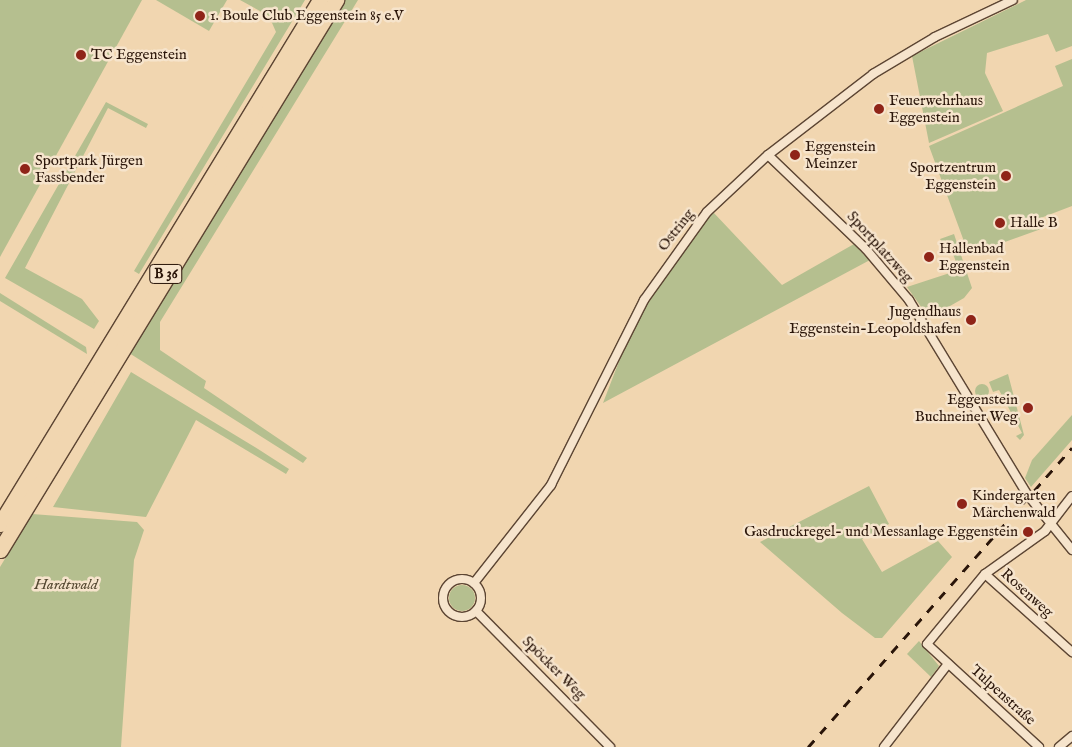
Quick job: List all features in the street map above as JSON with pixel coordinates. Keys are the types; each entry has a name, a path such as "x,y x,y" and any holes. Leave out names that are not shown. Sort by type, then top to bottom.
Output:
{"highway":[{"name":"B 36","path":"0,524 320,0"},
{"name":"B 36","path":"0,550 336,0"}],"street":[{"name":"Ostring","path":"474,583 526,520 566,460 628,328 658,276 707,212 768,155 872,74 935,37 1012,0"},
{"name":"Sportplatzweg","path":"768,155 866,249 909,300 1019,482 1072,550"},
{"name":"Tulpenstraße","path":"1038,747 929,648 928,639 986,574 1051,524 1072,496"},
{"name":"Rosenweg","path":"986,574 1072,652"},
{"path":"464,579 474,583 480,594 476,611 465,617 454,615 445,607 443,596 452,581 464,579"},
{"name":"Spöcker Weg","path":"476,611 610,747"},
{"path":"884,747 948,664"},
{"path":"1059,747 1072,736"}],"green space":[{"name":"Sportpark Jürgen Fassbender","path":"0,0 142,0 0,257"},
{"name":"1. Boule Club Eggenstein 85 e.V","path":"156,0 227,0 209,31"},
{"path":"240,0 305,0 139,274 134,271 276,32 269,16"},
{"path":"345,0 358,0 160,322 160,350 206,381 204,388 307,458 303,463 129,353"},
{"path":"1026,0 1072,0 1072,46 1056,52 1048,34 987,53 985,73 1003,111 929,143 912,56"},
{"name":"Sportzentrum Eggenstein","path":"1072,59 1072,206 1038,219 1041,229 969,255 929,146 1063,86 1055,66"},
{"path":"106,102 148,124 146,128 108,108 25,268 82,299 99,321 94,329 5,278"},
{"path":"713,212 782,285 854,244 870,260 603,403 623,351 653,291"},
{"path":"954,234 972,288 964,298 929,318 907,287 959,270 949,243 943,245 940,239"},
{"path":"0,293 86,347 87,354 0,301"},
{"path":"131,372 289,469 286,474 196,420 146,517 53,507"},
{"path":"1008,374 1024,435 1020,440 1016,436 1022,433 999,390 993,392 989,382"},
{"path":"979,384 985,384 989,391 985,398 979,398 975,394 975,388"},
{"path":"1072,415 1072,440 1031,487 1025,478 1032,460"},
{"path":"869,486 889,524 862,539 882,572 938,541 952,557 882,638 875,638 842,613 760,542"},
{"name":"Hardtwald","path":"32,514 137,522 144,530 134,560 121,747 0,747 0,567"},
{"path":"462,585 471,589 475,598 471,607 462,611 453,607 449,598 453,589"},
{"path":"919,641 939,666 931,677 907,654"}],"railway":[{"path":"808,747 1072,448"}],"place":[{"name":"1. Boule Club Eggenstein 85 e.V","path":"200,16"},
{"name":"TC Eggenstein","path":"81,55"},
{"name":"Feuerwehrhaus Eggenstein","path":"879,109"},
{"name":"Eggenstein Meinzer","path":"795,155"},
{"name":"Sportpark Jürgen Fassbender","path":"25,169"},
{"name":"Sportzentrum Eggenstein","path":"1006,176"},
{"name":"Halle B","path":"1000,223"},
{"name":"Hallenbad Eggenstein","path":"929,257"},
{"name":"Jugendhaus Eggenstein-Leopoldshafen","path":"971,320"},
{"name":"Eggenstein Buchneiner Weg","path":"1028,408"},
{"name":"Kindergarten Märchenwald","path":"962,504"},
{"name":"Gasdruckregel- und Messanlage Eggenstein","path":"1028,532"}]}
